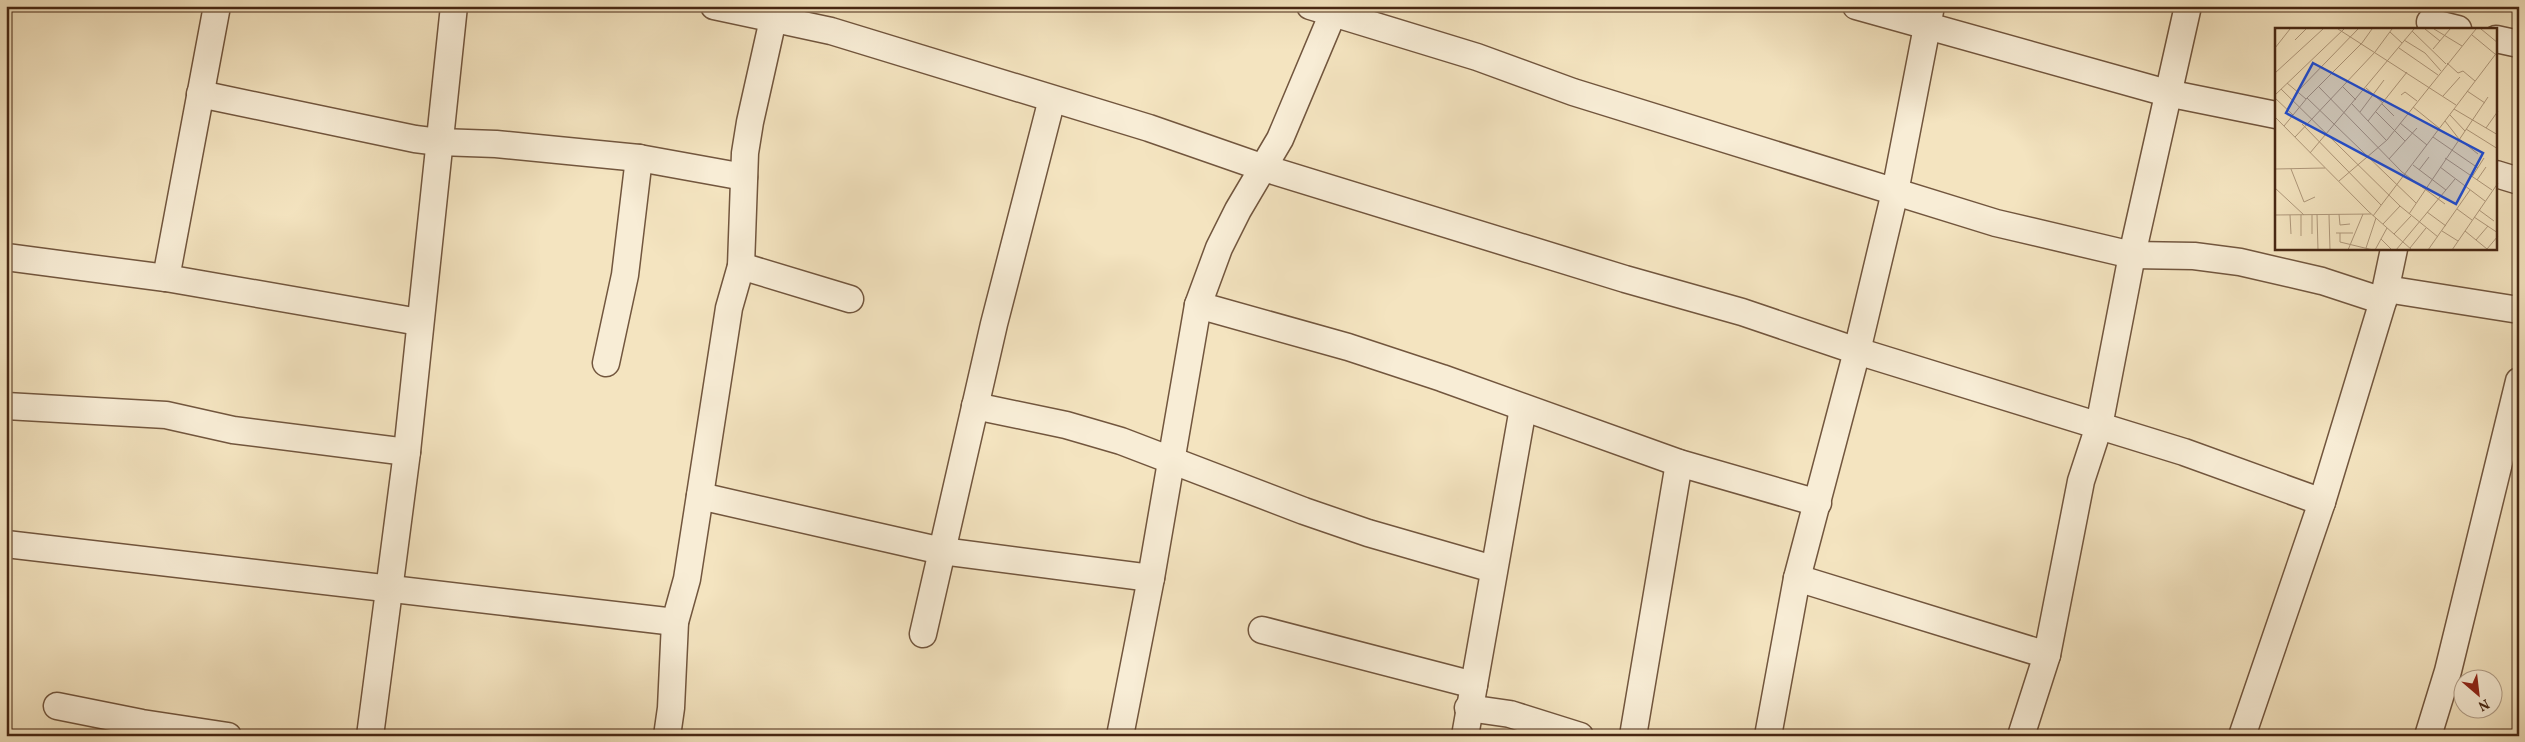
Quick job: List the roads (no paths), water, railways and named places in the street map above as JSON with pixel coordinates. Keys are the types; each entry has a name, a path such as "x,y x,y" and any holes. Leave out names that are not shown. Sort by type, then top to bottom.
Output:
{"street":[{"path":"166,278 216,6"},
{"path":"370,736 407,452 419,322 454,6"},
{"path":"714,6 775,13 831,32 1149,128 1264,168 1625,279 1742,312 1857,351 2184,452 2322,502"},
{"path":"1856,6 1929,16 2167,93 2275,115"},
{"path":"2021,736 2047,655 2082,481 2099,426 2132,255 2188,6"},
{"path":"1120,736 1151,578 1198,305 1219,248 1238,210 1264,168 1294,109 1326,9 1477,58 1573,92 1996,223 2132,255 2194,256 2240,262 2384,295 2519,310"},
{"path":"667,736 671,708 675,622 688,579 729,308 740,266 744,177 750,122 775,13"},
{"path":"1768,736 1797,578 1857,351 1894,192 1929,16"},
{"path":"2431,19 2455,28"},
{"path":"2498,39 2519,44"},
{"path":"200,94 439,142 496,144 639,158 744,177"},
{"path":"923,634 994,324 1052,99"},
{"path":"606,363 625,275 639,158"},
{"path":"2498,175 2519,181"},
{"path":"2242,736 2322,502 2384,295 2394,250"},
{"path":"6,257 166,278 419,322"},
{"path":"740,266 850,299"},
{"path":"1198,305 1348,347 1442,378 1679,463 1818,503"},
{"path":"2428,736 2448,671 2519,381"},
{"path":"6,406 166,415 233,430 407,452"},
{"path":"975,406 1066,425 1149,450 1171,461 1368,534 1493,569"},
{"path":"1465,736 1493,569 1523,408"},
{"path":"1633,736 1679,463"},
{"path":"700,496 942,551 1151,578"},
{"path":"6,544 389,587 675,622"},
{"path":"1797,578 2047,655"},
{"path":"1262,630 1471,697 1510,714 1580,736"},
{"path":"57,706 142,723 228,736"}]}
